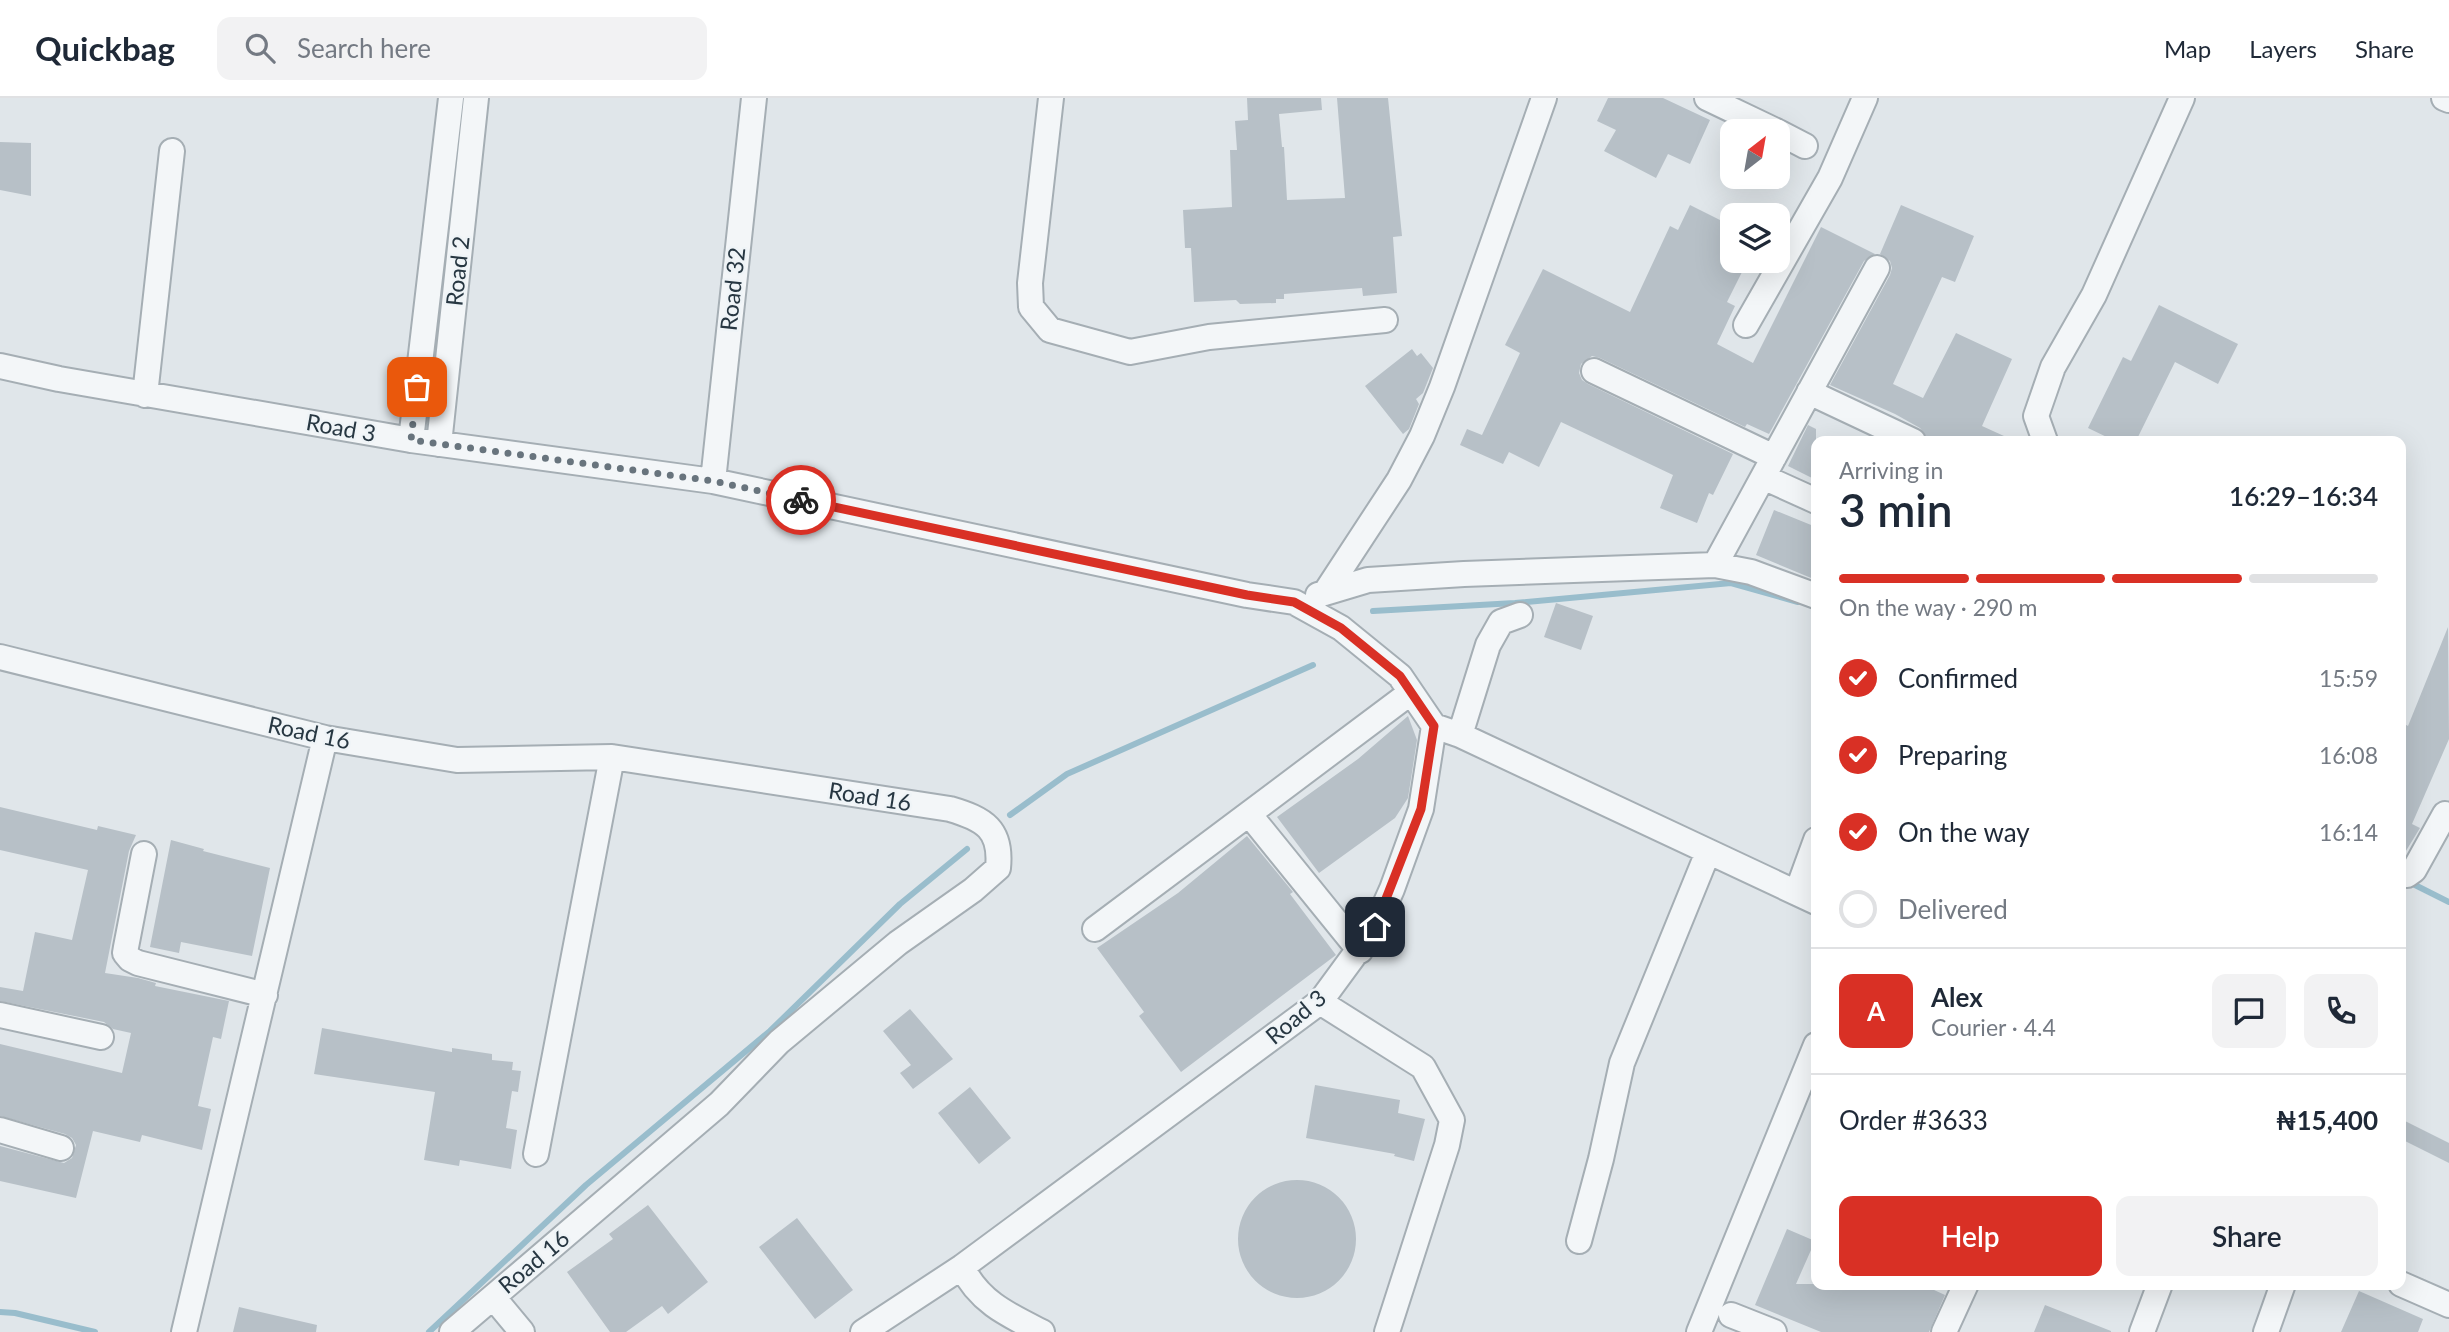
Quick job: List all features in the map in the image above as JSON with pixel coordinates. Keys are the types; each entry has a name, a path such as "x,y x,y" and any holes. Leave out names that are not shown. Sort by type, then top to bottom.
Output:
{"street":[{"name":"Road 2","path":"411,440 451,98"},
{"name":"Road 2","path":"439,444 476,98"},
{"name":"Road 32","path":"713,481 754,98"},
{"path":"1051,98 1030,283 1031,307 1050,330 1130,352 1209,337 1385,320"},
{"path":"1325,593 1399,480 1422,436 1442,387 1544,98"},
{"path":"1707,98 1750,119"},
{"path":"1746,325 1830,178 1865,98"},
{"path":"2043,436 2036,416 2053,367 2094,295 2182,98"},
{"path":"2444,98 2449,100"},
{"path":"1790,138 1805,146"},
{"path":"145,395 172,151"},
{"path":"1716,565 1877,268"},
{"name":"Road 3","path":"0,366 145,395 411,440 713,481 1247,595 1294,602 1341,628 1400,676 1434,726 1421,809 1375,927 1320,1002 962,1267 863,1332"},
{"path":"1594,371 1769,467 1811,496"},
{"path":"1809,392 1902,436"},
{"path":"1294,602 1368,580 1716,565 1751,572 1811,594"},
{"path":"1460,735 1488,645 1501,622 1520,615"},
{"name":"Road 16","path":"0,657 325,738 457,760 612,757 950,809 970,815 992,830 1000,848 998,868 973,890 898,943 779,1042 719,1104 452,1332"},
{"path":"1096,929 1410,693"},
{"path":"1434,726 1460,735 1807,897 1811,872"},
{"path":"184,1332 325,738"},
{"path":"536,1154 612,757"},
{"path":"2406,876 2414,870 2447,811"},
{"path":"1249,814 1360,951"},
{"path":"1578,1241 1601,1159 1622,1063 1707,852"},
{"path":"144,855 125,953 130,959 265,995"},
{"path":"1320,1002 1423,1067 1452,1120 1447,1146 1387,1332"},
{"path":"0,1015 101,1037"},
{"path":"1699,1332 1811,1057"},
{"path":"0,1130 61,1148"},
{"path":"962,1267 970,1284 978,1292 1003,1312 1042,1332"},
{"path":"2406,1286 2449,1305"},
{"path":"1944,1332 1963,1290"},
{"path":"2142,1332 2158,1290"},
{"path":"2266,1332 2281,1290"},
{"path":"493,1297 522,1332"},
{"path":"1731,1315 1774,1332"}],"building":[{"path":"1247,98 1321,98 1322,110 1279,114 1287,200 1345,198 1337,98 1388,98 1402,236 1393,237 1397,293 1363,296 1362,288 1284,294 1284,299 1276,299 1276,303 1240,304 1236,300 1194,302 1191,248 1185,248 1183,210 1232,207 1230,150 1237,150 1235,121 1248,120"},
{"path":"1608,98 1663,98 1710,120 1690,164 1668,154 1656,178 1604,151 1616,130 1597,121"},
{"path":"0,142 31,143 31,196 0,190"},
{"path":"1690,205 1720,220 1720,273 1742,273 1727,302 1735,306 1717,344 1753,363 1821,227 1875,254 1864,261 1769,434 1747,424 1745,427 1600,358 1592,356 1581,364 1579,373 1582,380 1588,384 1733,454 1713,495 1709,493 1697,523 1660,508 1673,475 1561,422 1539,467 1509,452 1503,464 1460,445 1467,429 1482,435 1520,353 1505,345 1543,269 1630,312 1670,226 1678,230"},
{"path":"1901,205 1974,236 1955,282 1942,277 1893,384 1923,398 1956,333 2012,359 1982,426 2004,436 1926,436 1920,428 1895,414 1830,385 1890,275 1890,261 1880,254"},
{"path":"2159,305 2238,344 2218,384 2175,362 2138,436 2105,436 2088,428 2123,357 2131,361"},
{"path":"1412,349 1417,356 1421,353 1433,368 1423,393 1416,399 1419,404 1409,429 1403,434 1365,386"},
{"path":"1808,425 1816,429 1816,436 1811,436 1811,478 1788,466"},
{"path":"1774,510 1811,525 1811,578 1756,555"},
{"path":"1556,603 1593,616 1581,650 1544,637"},
{"path":"2448,627 2449,739 2412,824 2420,828 2406,851 2406,725 2408,726"},
{"path":"1408,716 1417,740 1408,798 1395,818 1319,873 1277,817 1358,759"},
{"path":"0,807 97,830 98,826 136,835 129,851 105,973 138,978 156,983 155,986 229,1001 221,1039 213,1037 198,1106 211,1109 202,1150 142,1135 140,1142 93,1131 76,1198 0,1181 0,1146 64,1163 72,1158 76,1145 72,1138 65,1134 0,1116 0,1044 122,1073 131,1033 113,1029 104,1022 0,1001 0,987 23,991 35,932 72,940 88,870 0,850"},
{"path":"1247,836 1293,892 1290,894 1336,955 1181,1072 1139,1016 1144,1012 1097,948 1178,893"},
{"path":"171,840 270,868 252,956 181,942 179,953 150,947"},
{"path":"910,1009 953,1059 913,1089 900,1073 911,1065 883,1031"},
{"path":"322,1028 452,1052 452,1048 492,1054 492,1060 513,1062 512,1070 521,1071 518,1092 512,1091 506,1128 517,1130 511,1169 460,1160 459,1166 424,1160 435,1092 314,1074"},
{"path":"1315,1085 1400,1100 1398,1113 1425,1119 1414,1161 1394,1156 1395,1154 1306,1138"},
{"path":"970,1087 1011,1138 979,1164 938,1113"},
{"path":"2406,1122 2449,1143 2449,1163 2406,1142"},
{"path":"1297,1180 1330,1190 1346,1206 1356,1239 1346,1272 1330,1288 1297,1298 1264,1288 1248,1272 1238,1239 1248,1206 1264,1190"},
{"path":"648,1205 708,1282 668,1314 662,1306 626,1332 610,1332 567,1272 613,1239 609,1234"},
{"path":"797,1218 853,1290 815,1319 759,1247"},
{"path":"1787,1229 1811,1239 1811,1250 1796,1284 1811,1284 1811,1290 1934,1290 1945,1295 1929,1332 1821,1332 1755,1305"},
{"path":"2359,1291 2423,1319 2418,1332 2341,1332"},
{"path":"2045,1305 2111,1331 2111,1332 2034,1332"},
{"path":"239,1307 317,1325 316,1332 233,1332"}],"waterway":[{"path":"1373,611 1515,603 1731,583 1798,602"},
{"path":"1010,815 1067,774 1313,665"},
{"path":"429,1332 586,1185 770,1031 900,904 967,849"},
{"path":"2407,881 2449,902"},
{"path":"0,1312 15,1313 95,1332"}],"way so far":[{"path":"417,387 411,440 713,481 801,500"}],"route":[{"path":"801,500 1247,595 1294,602 1341,628 1400,676 1434,726 1421,809 1375,927"}]}
